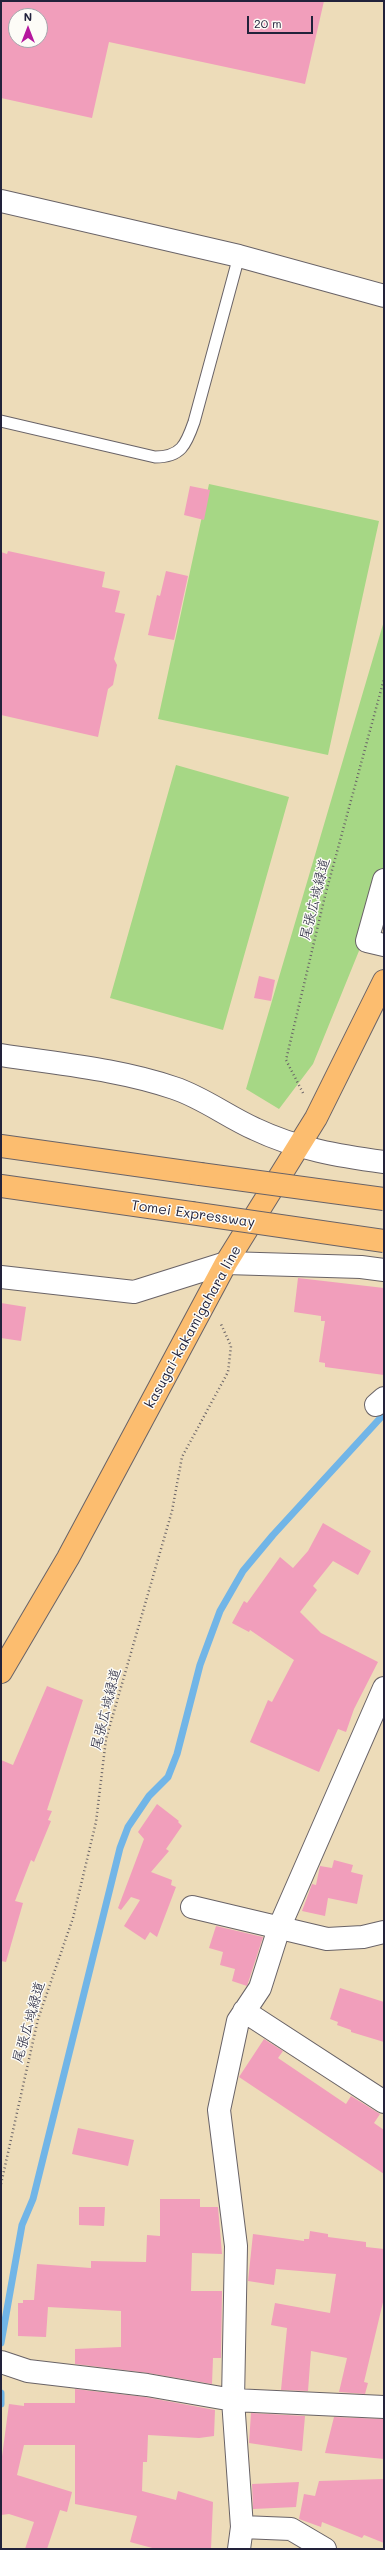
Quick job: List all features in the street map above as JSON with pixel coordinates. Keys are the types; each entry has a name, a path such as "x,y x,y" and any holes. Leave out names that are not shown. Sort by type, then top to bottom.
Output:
{"main road":[{"name":"kasugai-kakamigahara line","path":"1,1672 68,1558 226,1263 316,1118 384,981"},
{"path":"1,1146 384,1199"},
{"name":"Tomei Expressway","path":"1,1186 384,1241"}],"street":[{"path":"1,201 239,256 384,296"},
{"path":"384,880 367,940 384,945"},
{"path":"1,1055 101,1070 175,1088 256,1130 299,1147 330,1154 384,1162"},
{"path":"1,1277 134,1292 226,1263 361,1267 384,1270"},
{"path":"239,2549 242,2526 233,2400 236,2246 219,2110 238,2021 260,1988 279,1928 378,1722 384,1688"},
{"path":"192,1907 327,1939 363,1938 384,1932"},
{"path":"244,2011 384,2102"},
{"path":"1,2362 28,2371 147,2385 233,2400 384,2407"},
{"path":"242,2526 291,2529 325,2549"}],"lane":[{"path":"1,421 154,457 168,457 178,453 188,438 194,422 239,256"}],"path":[{"name":"尾張広域緑道","path":"316,1118 286,1060 325,896 384,679"},
{"name":"尾張広域緑道","path":"1,2184 38,2019 73,1918 96,1822 106,1739 172,1511 182,1457 228,1372 231,1346 208,1297"}],"green space":[{"path":"209,484 379,521 328,755 158,719"},
{"path":"384,621 384,865 363,941 313,1064 279,1109 246,1089"},
{"path":"176,765 289,797 223,1030 110,998"}],"building":[{"path":"1,1 324,1 305,84 109,42 92,118 1,98"},
{"path":"190,486 210,490 204,520 184,515"},
{"path":"8,551 105,572 102,587 120,591 115,612 125,614 114,659 117,665 113,685 108,689 98,737 1,715 1,552 7,554"},
{"path":"166,571 188,576 174,640 148,635 157,595 160,596"},
{"path":"259,976 275,980 271,1001 254,998"},
{"path":"298,1278 384,1288 384,1375 325,1367 325,1363 319,1362 325,1321 321,1321 321,1316 294,1312"},
{"path":"1,1303 26,1307 21,1341 1,1338"},
{"path":"323,1523 371,1551 358,1575 333,1561 313,1586 317,1590 300,1612 321,1633 378,1662 354,1709 346,1732 338,1729 319,1772 250,1742 268,1700 272,1702 294,1660 250,1630 249,1632 232,1623 244,1601 247,1603 280,1557 293,1568 308,1551"},
{"path":"47,1686 83,1700 47,1810 52,1811 48,1820 51,1821 34,1862 31,1860 15,1901 23,1903 6,1962 1,1961 1,1760 13,1765"},
{"path":"157,1804 179,1821 178,1822 182,1826 166,1849 169,1851 151,1872 172,1880 171,1885 176,1887 157,1937 150,1932 145,1940 124,1926 140,1900 131,1897 121,1910 118,1908 144,1839 138,1832"},
{"path":"334,1860 353,1865 351,1872 363,1875 357,1904 328,1898 325,1916 302,1911 312,1884 316,1885 320,1866 332,1868"},
{"path":"216,1926 263,1937 247,1986 232,1981 235,1969 220,1965 223,1952 209,1948"},
{"path":"340,1988 384,2002 384,2042 351,2032 351,2030 337,2025 338,2022 330,2019"},
{"path":"264,2039 283,2051 278,2058 346,2104 351,2096 380,2114 374,2123 384,2130 384,2174 239,2077"},
{"path":"78,2128 134,2140 128,2166 72,2154"},
{"path":"160,2199 200,2199 200,2207 218,2207 222,2254 192,2253 191,2291 222,2291 221,2358 213,2358 212,2384 148,2373 75,2364 75,2349 121,2347 121,2311 48,2307 46,2337 18,2336 18,2303 23,2303 23,2300 34,2300 37,2264 91,2268 91,2261 146,2262 147,2235 160,2236"},
{"path":"79,2207 105,2207 104,2226 79,2225"},
{"path":"310,2231 328,2234 328,2237 366,2242 366,2247 384,2249 384,2298 364,2382 368,2383 365,2394 339,2392 347,2358 311,2351 308,2391 281,2390 287,2328 271,2325 275,2303 330,2313 336,2274 276,2269 274,2285 248,2281 253,2234 304,2241 304,2239 309,2239"},
{"path":"75,2389 145,2397 215,2410 214,2436 199,2438 148,2435 147,2462 143,2462 142,2491 176,2500 178,2491 213,2502 211,2549 156,2549 130,2542 137,2516 75,2504 75,2445 24,2445 17,2475 72,2492 67,2512 60,2510 47,2549 25,2549 34,2522 9,2514 1,2515 1,2464 9,2404 24,2406 24,2403 75,2403"},
{"path":"251,2413 305,2416 302,2451 249,2443"},
{"path":"334,2417 384,2419 384,2459 325,2453"},
{"path":"384,2479 384,2543 364,2535 362,2538 322,2522 321,2527 299,2519 304,2494 315,2496 319,2481"},
{"path":"299,2482 296,2507 253,2509 252,2484"}],"waterway":[{"path":"1,2343 22,2225 33,2199 120,1848 128,1827 149,1796 168,1777 177,1754 200,1665 220,1611 243,1571 273,1535 384,1414"},
{"path":"1,2393 1,2404"}]}
